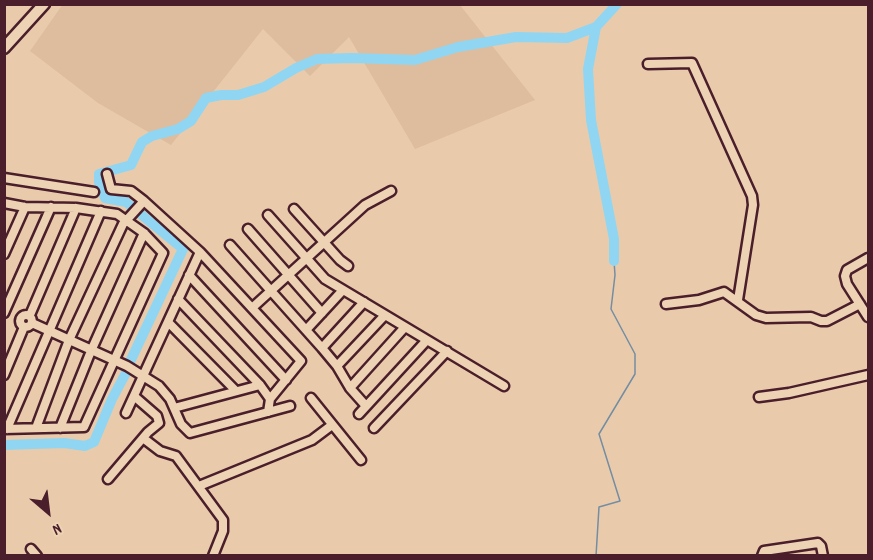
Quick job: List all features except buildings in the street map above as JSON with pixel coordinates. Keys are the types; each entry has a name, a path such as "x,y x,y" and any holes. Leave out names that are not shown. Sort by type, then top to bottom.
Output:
{"main road":[{"path":"4,48 40,6"}],"street":[{"path":"648,64 692,63 752,196 753,205 738,300"},
{"path":"107,174 111,189 131,191 139,207 200,252 301,360 270,399 268,412"},
{"path":"4,178 94,192"},
{"path":"252,308 365,205 390,191"},
{"path":"4,203 25,207 76,208 101,211 117,214 144,233 163,252 84,427 6,429 101,211"},
{"path":"4,254 25,207"},
{"path":"51,207 5,311 115,360 144,376 159,386 170,399 181,424 190,433 290,406"},
{"path":"36,428 69,340 127,220 139,207"},
{"path":"4,375 76,208"},
{"path":"294,209 340,261 348,266"},
{"path":"268,215 325,279 504,386"},
{"path":"248,229 322,313"},
{"path":"60,428 91,351 144,233"},
{"path":"230,245 322,348 337,366 350,388 366,406"},
{"path":"126,413 200,252"},
{"path":"868,258 847,270 844,276 868,317"},
{"path":"189,275 286,380"},
{"path":"306,330 343,290"},
{"path":"666,304 699,300 724,292 756,315 766,318 811,317 828,321 861,304"},
{"path":"178,299 260,385 270,399"},
{"path":"322,348 364,302"},
{"path":"337,366 385,315"},
{"path":"168,322 235,390"},
{"path":"350,388 405,327"},
{"path":"359,414 427,340"},
{"path":"374,428 447,351"},
{"path":"759,397 789,393 868,375"},
{"path":"174,408 260,385"},
{"path":"108,479 159,423 159,419 134,396"},
{"path":"311,398 361,460"},
{"path":"199,486 312,440 332,424"},
{"path":"143,438 160,451 176,456 223,520 223,531 213,555"},
{"path":"762,555 764,551 818,543 821,546 822,555"}],"shaded area":[{"path":"63,4 460,5 535,100 415,149 349,37 310,76 263,29 171,145 98,103 30,51"}],"waterway":[{"path":"614,261 614,239 591,120 588,69 596,27 617,4"},
{"path":"129,364 183,249 126,202 105,198 99,182 99,174 131,165 142,142 152,136 178,129 191,121 206,98 238,95 264,87 296,68 317,59 415,60 458,47 516,37 567,38 596,27"},
{"path":"596,556 599,507 620,501 599,434 635,374 635,354 611,309 615,275 614,261"},
{"path":"4,445 64,443 85,446 94,442 112,399 127,371"}]}
